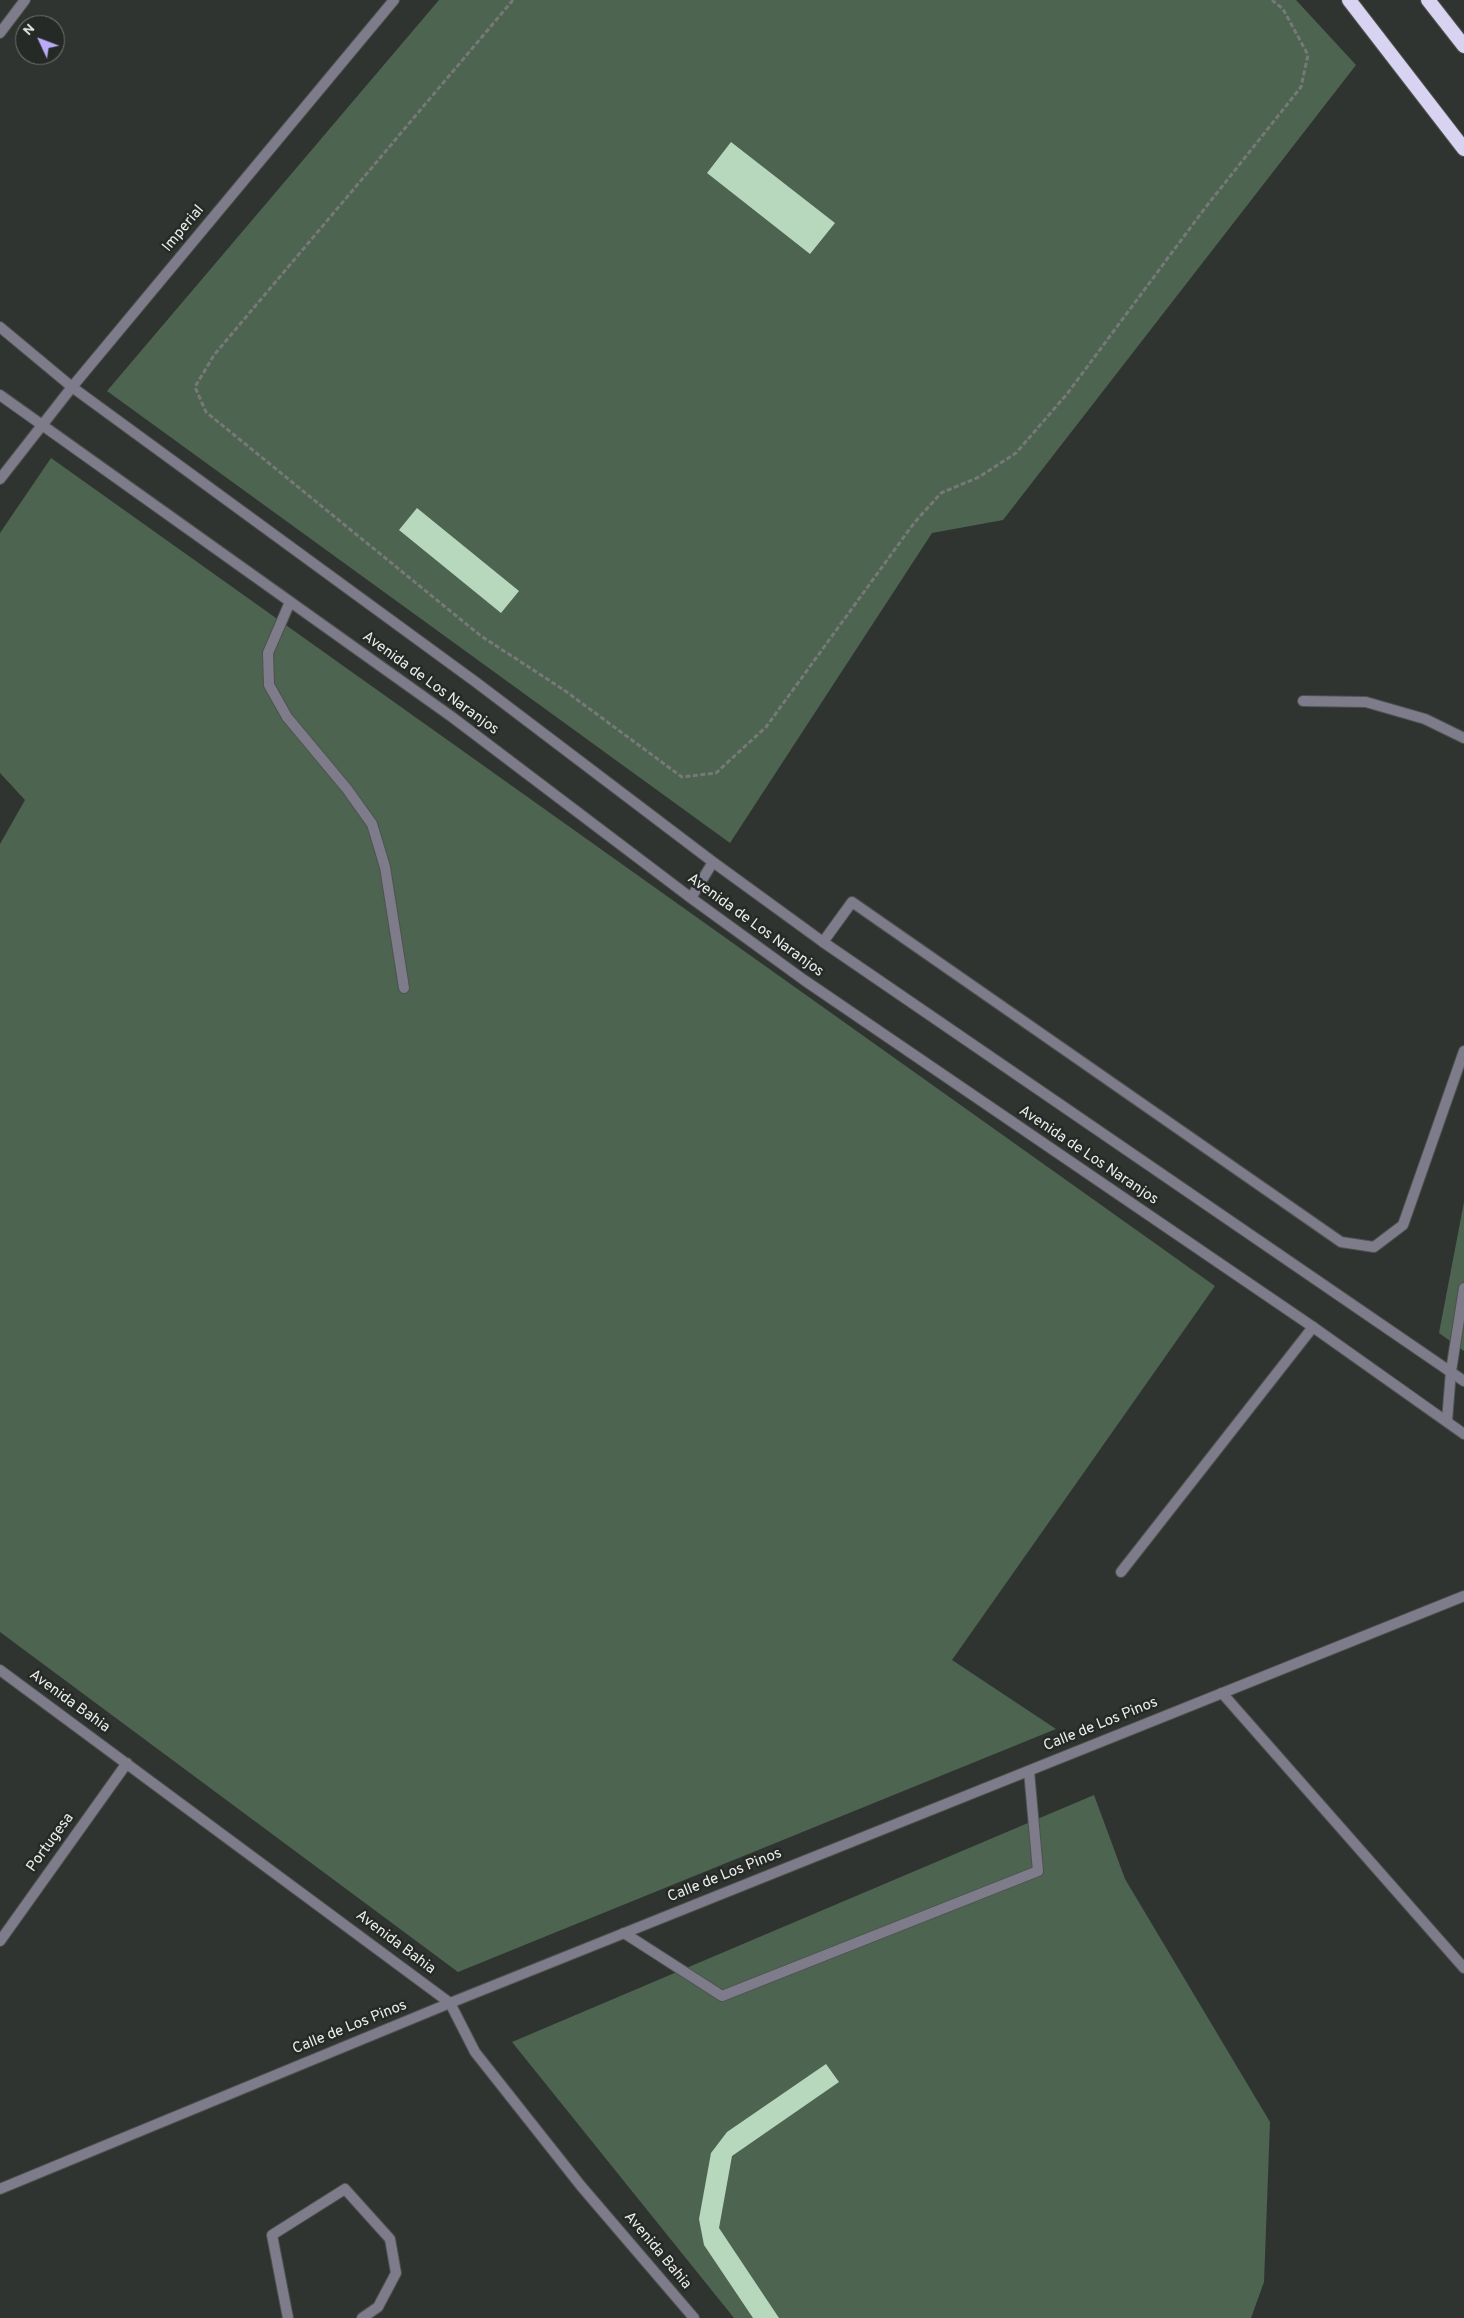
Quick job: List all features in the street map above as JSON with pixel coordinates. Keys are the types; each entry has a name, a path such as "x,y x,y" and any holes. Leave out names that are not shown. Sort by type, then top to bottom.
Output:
{"highway":[{"path":"1349,0 1464,150"},
{"path":"1428,0 1464,46"}],"street":[{"path":"0,33 25,0"},
{"name":"Imperial","path":"0,479 72,387 394,0"},
{"path":"0,327 72,387"},
{"name":"Avenida de Los Naranjos","path":"72,387 476,683 713,862 823,942 1464,1381"},
{"path":"0,395 41,425"},
{"name":"Avenida de Los Naranjos","path":"41,425 452,717 691,898 804,980 1313,1327 1464,1434"},
{"path":"290,602 268,653 269,685 287,717 347,789 372,824 386,867 404,988"},
{"path":"1303,701 1366,702 1425,719 1464,738"},
{"path":"691,898 713,862"},
{"path":"823,942 852,902 1341,1242 1374,1248 1403,1225 1464,1051"},
{"path":"1447,1421 1451,1371 1464,1288"},
{"path":"1121,1572 1313,1327"},
{"name":"Calle de Los Pinos","path":"0,2189 450,2003 1464,1596"},
{"name":"Avenida Bahia","path":"0,1670 450,2003 475,2052 581,2186 694,2318"},
{"path":"1222,1693 1464,1968"},
{"name":"Portugesa","path":"0,1941 127,1763"},
{"path":"624,1933 722,1996 1028,1874 1038,1870 1029,1771"},
{"path":"288,2318 272,2235 345,2189 390,2240 396,2273 378,2307 362,2318"}],"path":[{"path":"512,0 214,355 195,386 206,412 481,636 564,690 682,777 716,773 766,727 914,523 941,493 979,477 1016,453 1067,394 1205,208 1301,86 1308,55 1283,9 1272,0"}],"green space":[{"path":"439,0 1296,0 1356,65 1003,520 932,533 730,843 107,391"},
{"path":"51,458 1215,1286 952,1660 1056,1729 458,1972 0,1632 0,844 25,800 0,773 0,533"},
{"path":"1464,1202 1464,1351 1439,1333"},
{"path":"1094,1795 1125,1879 1270,2122 1264,2282 1251,2318 734,2318 512,2042"}],"building":[{"path":"731,142 835,223 810,254 707,173"},
{"path":"417,508 519,591 501,613 399,530"},
{"path":"826,2064 839,2082 732,2156 719,2228 779,2318 753,2318 704,2245 699,2219 711,2153 727,2132"}]}
